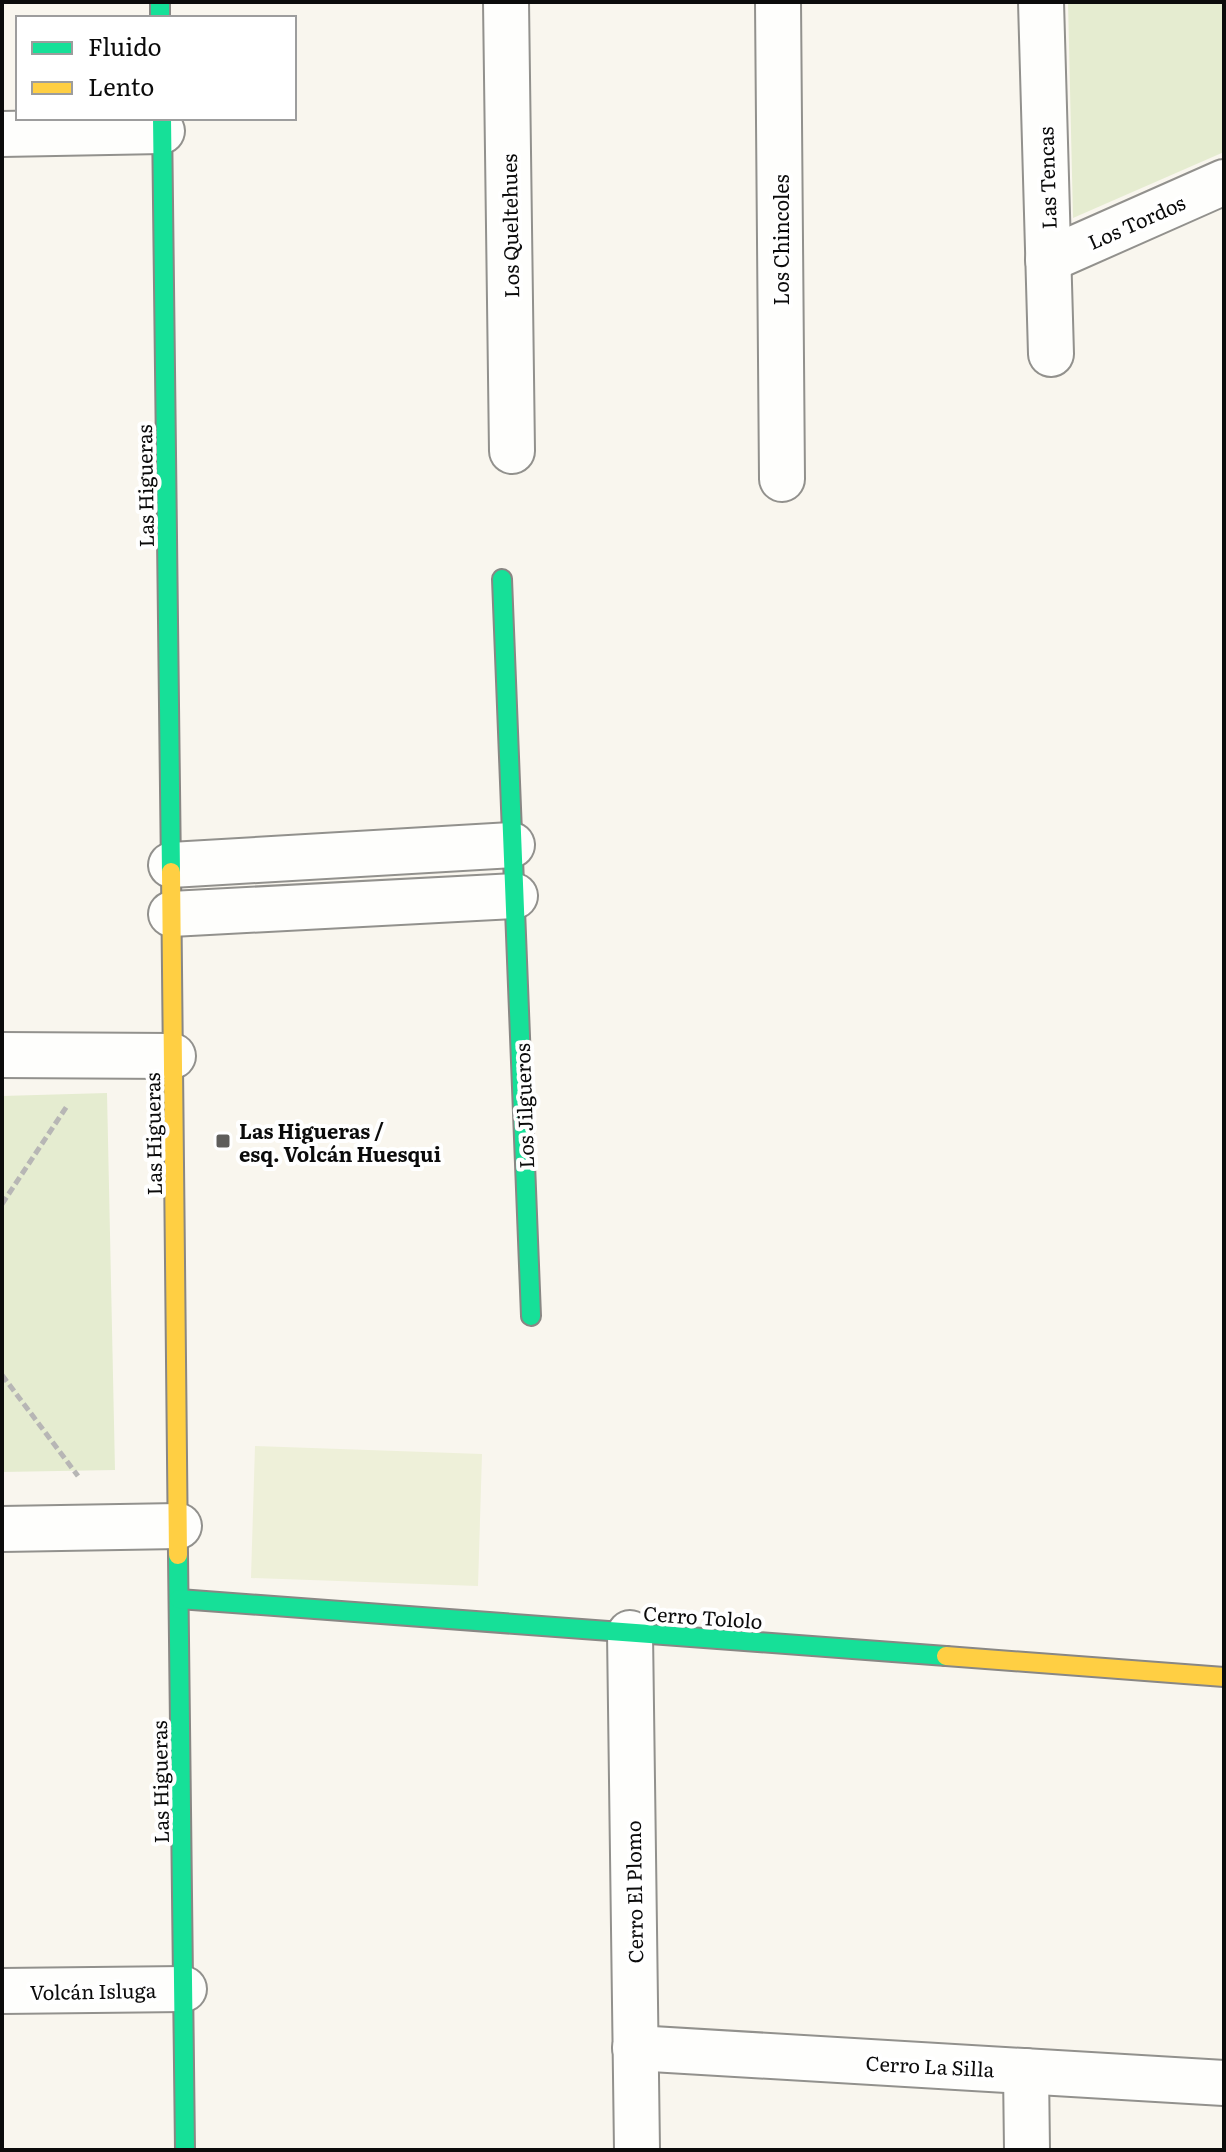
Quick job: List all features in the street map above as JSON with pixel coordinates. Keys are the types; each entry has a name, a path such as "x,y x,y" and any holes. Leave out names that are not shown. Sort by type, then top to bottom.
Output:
{"street":[{"name":"Los Queltehues","path":"506,2 512,451"},
{"name":"Los Chincoles","path":"778,2 782,479"},
{"name":"Las Tencas","path":"1041,2 1051,354"},
{"path":"2,134 162,124"},
{"name":"Las Higueras","path":"162,124 185,2150"},
{"name":"Los Tordos","path":"1048,260 1224,182"},
{"name":"Los Jilgueros","path":"502,579 531,1316"},
{"path":"171,865 512,845"},
{"path":"171,914 515,896"},
{"path":"2,1055 173,1056"},
{"path":"2,1529 179,1526"},
{"name":"Cerro Tololo","path":"179,1599 1224,1677"},
{"name":"Cerro El Plomo","path":"630,1633 637,2150"},
{"name":"Volcán Isluga","path":"2,1991 184,1989"},
{"name":"Cerro La Silla","path":"635,2048 1224,2083"},
{"path":"1026,2071 1027,2150"}],"path":[{"path":"2,1204 76,1093 74,1056"},
{"path":"2,1375 104,1511 104,1527"}],"green space":[{"path":"1068,2 1224,2 1224,152 1073,218"},
{"path":"107,1093 115,1470 2,1472 2,1096"},
{"path":"255,1446 482,1454 478,1586 251,1578"}],"traffic: fast":[{"path":"160,2 160,16"},
{"path":"162,120 171,872"},
{"path":"502,579 531,1316"},
{"path":"178,1555 185,2150"},
{"path":"179,1599 946,1656"}],"traffic: slow":[{"path":"171,872 178,1555"},
{"path":"946,1656 1224,1677"}],"place":[{"name":"Las Higueras / esq. Volcán Huesqui","path":"223,1141"}]}
